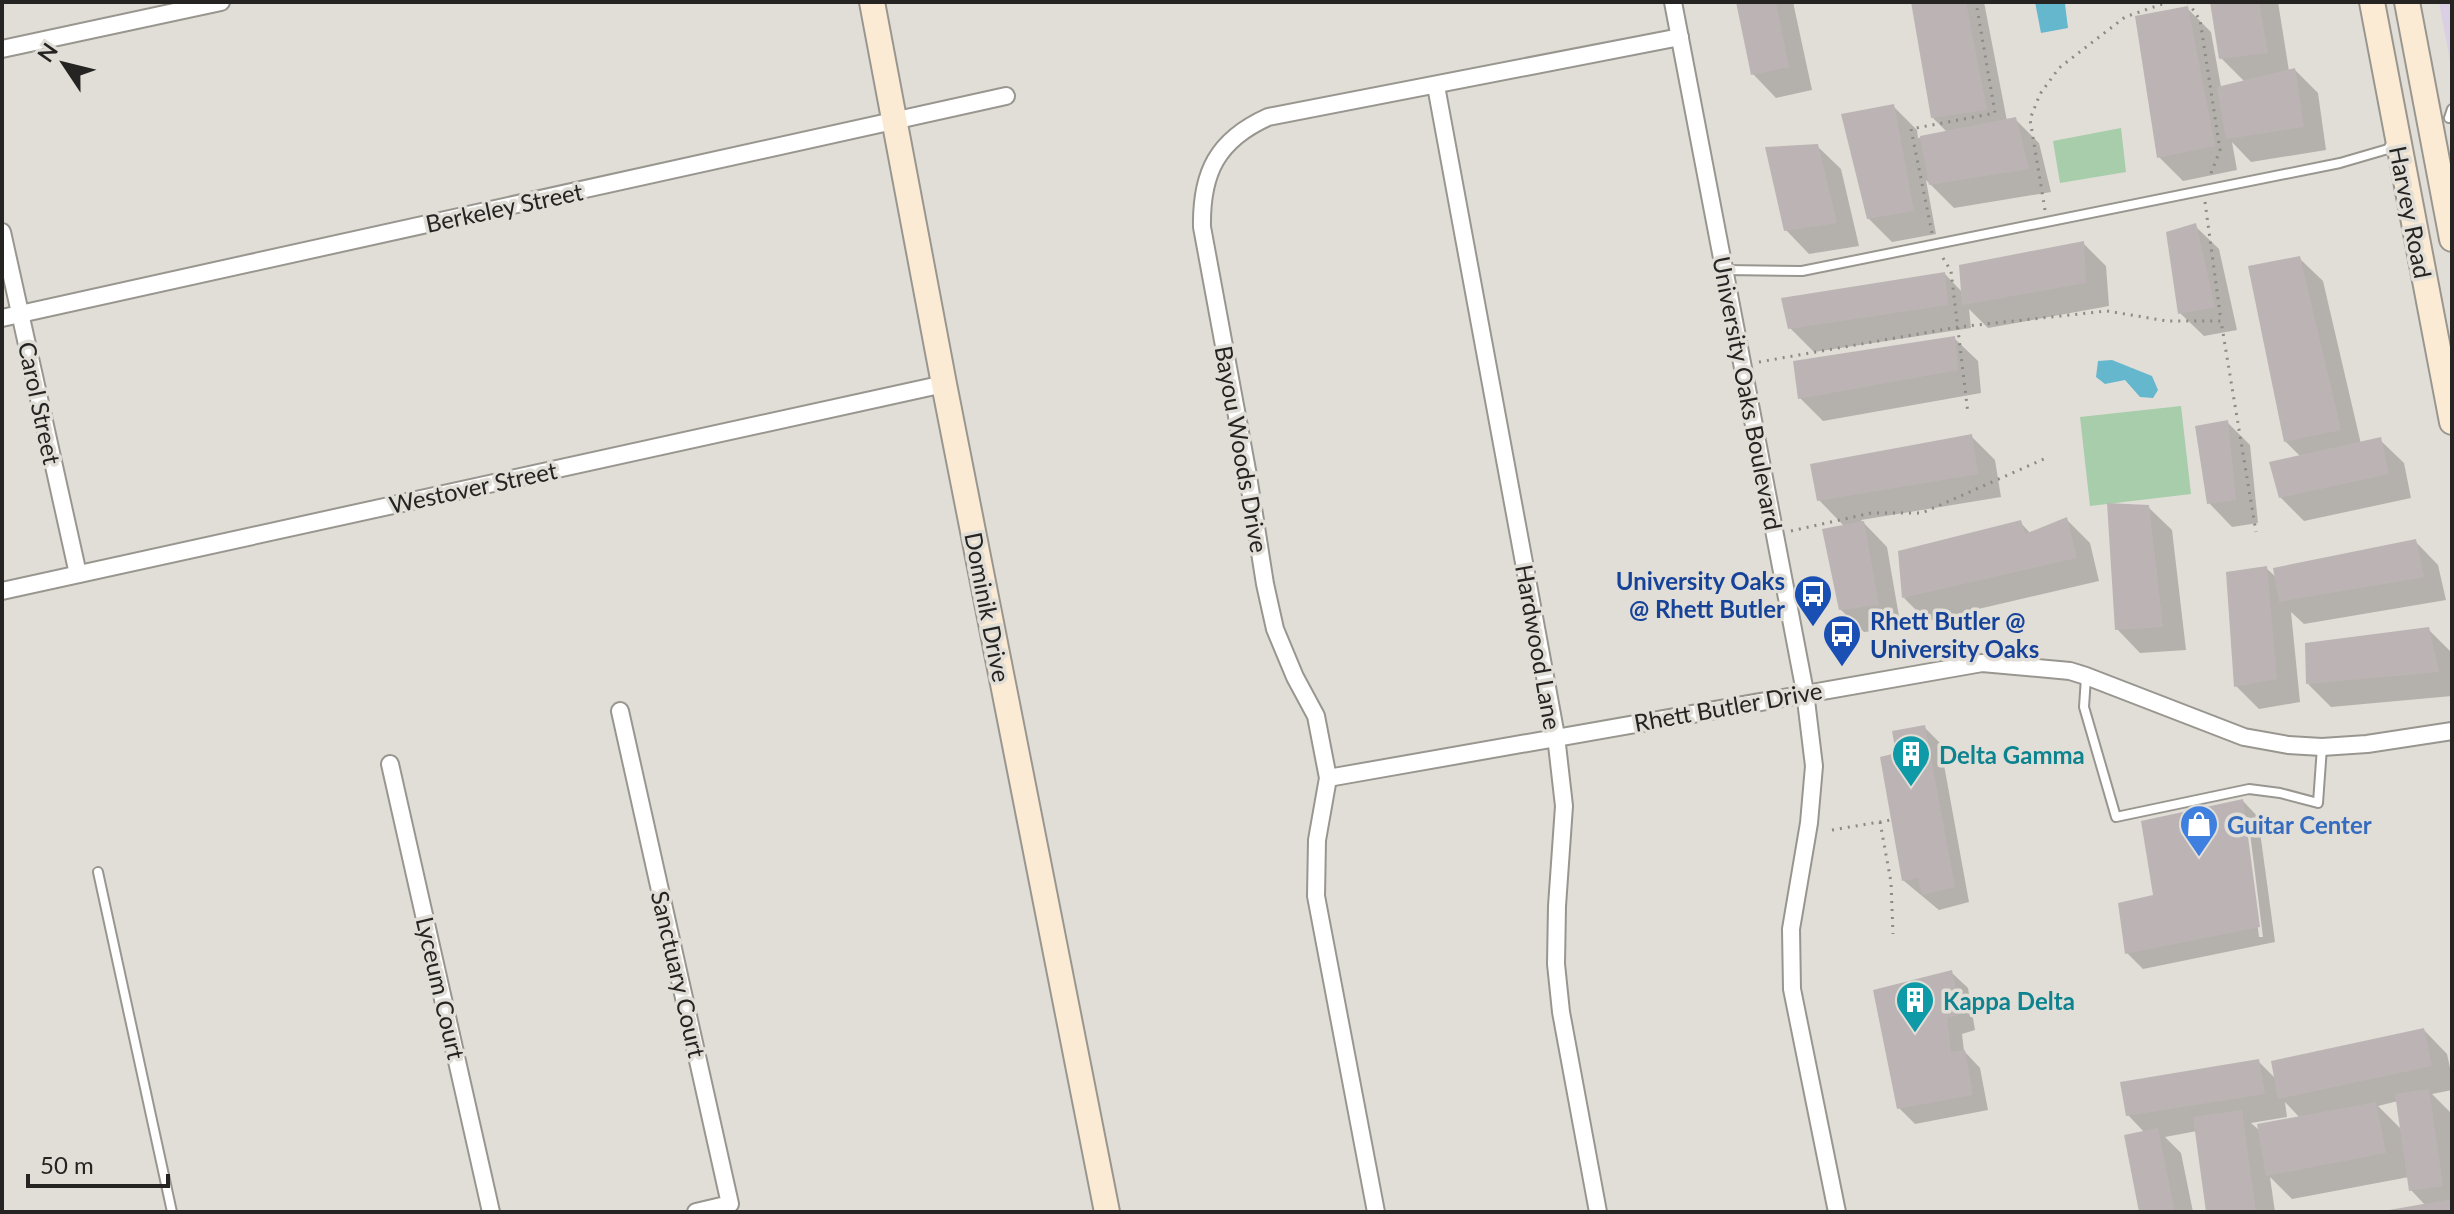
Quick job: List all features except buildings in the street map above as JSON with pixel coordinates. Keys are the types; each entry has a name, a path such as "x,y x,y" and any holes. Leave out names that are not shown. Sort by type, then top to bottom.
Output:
{"street":[{"path":"2,49 221,2"},
{"name":"Dominik Drive","path":"872,2 1107,1212"},
{"name":"University Oaks Boulevard","path":"1673,2 1805,692 1814,766 1809,823 1791,929 1790,964 1792,989 1837,1212"},
{"name":"Harvey Road","path":"2372,2 2452,422"},
{"name":"Harvey Road","path":"2407,2 2446,118 2452,239"},
{"name":"Bayou Woods Drive","path":"1376,1212 1316,896 1317,840 1328,778 1316,716 1280,641 1268,599 1202,227 1202,197 1208,173 1247,126 1282,114 1680,37"},
{"name":"Hardwood Lane","path":"1436,86 1556,736 1564,806 1556,964 1561,1012 1598,1212"},
{"name":"Berkeley Street","path":"2,318 1006,96"},
{"path":"2396,135 2446,118"},
{"name":"Carol Street","path":"2,232 78,574"},
{"name":"Westover Street","path":"2,591 944,384"},
{"name":"Rhett Butler Drive","path":"1328,778 1982,663 2070,671 2244,737 2322,747 2367,744 2452,731"},
{"name":"Sanctuary Court","path":"620,711 730,1204 696,1212"},
{"name":"Lyceum Court","path":"390,764 491,1212"}],"lane":[{"path":"1725,270 1802,271 1934,245 2340,163 2388,149 2396,135"},
{"path":"2086,676 2084,707 2116,817 2249,789 2318,803 2322,747"},
{"path":"98,872 172,1212"}],"path":[{"path":"1968,414 1951,271 1934,245 1911,129 1995,113 1976,2"},
{"path":"2047,222 2030,119 2040,94 2059,68 2125,17 2168,2"},
{"path":"2188,2 2200,20 2220,150 2203,190 2256,532"},
{"path":"1743,365 1958,327 2107,311 2167,321 2221,321"},
{"path":"1775,534 1871,513 1922,513 2044,459"},
{"path":"1832,830 1891,820"},
{"path":"1880,822 1891,882 1893,934"}],"shaded area":[{"path":"2439,2 2452,2 2452,71"}],"green space":[{"path":"2121,128 2126,172 2060,183 2053,141"},
{"path":"2181,406 2191,494 2090,506 2080,417"}],"water":[{"path":"2035,2 2074,2 2065,4 2068,28 2041,33"},
{"path":"2112,360 2152,376 2158,390 2153,398 2140,397 2125,380 2105,384 2096,377 2098,361"}],"place":[{"name":"University Oaks @ Rhett Butler","path":"1813,628"},
{"name":"Rhett Butler @ University Oaks","path":"1842,668"},
{"name":"Delta Gamma","path":"1911,788"},
{"name":"Guitar Center","path":"2199,858"},
{"name":"Kappa Delta","path":"1915,1034"}]}
